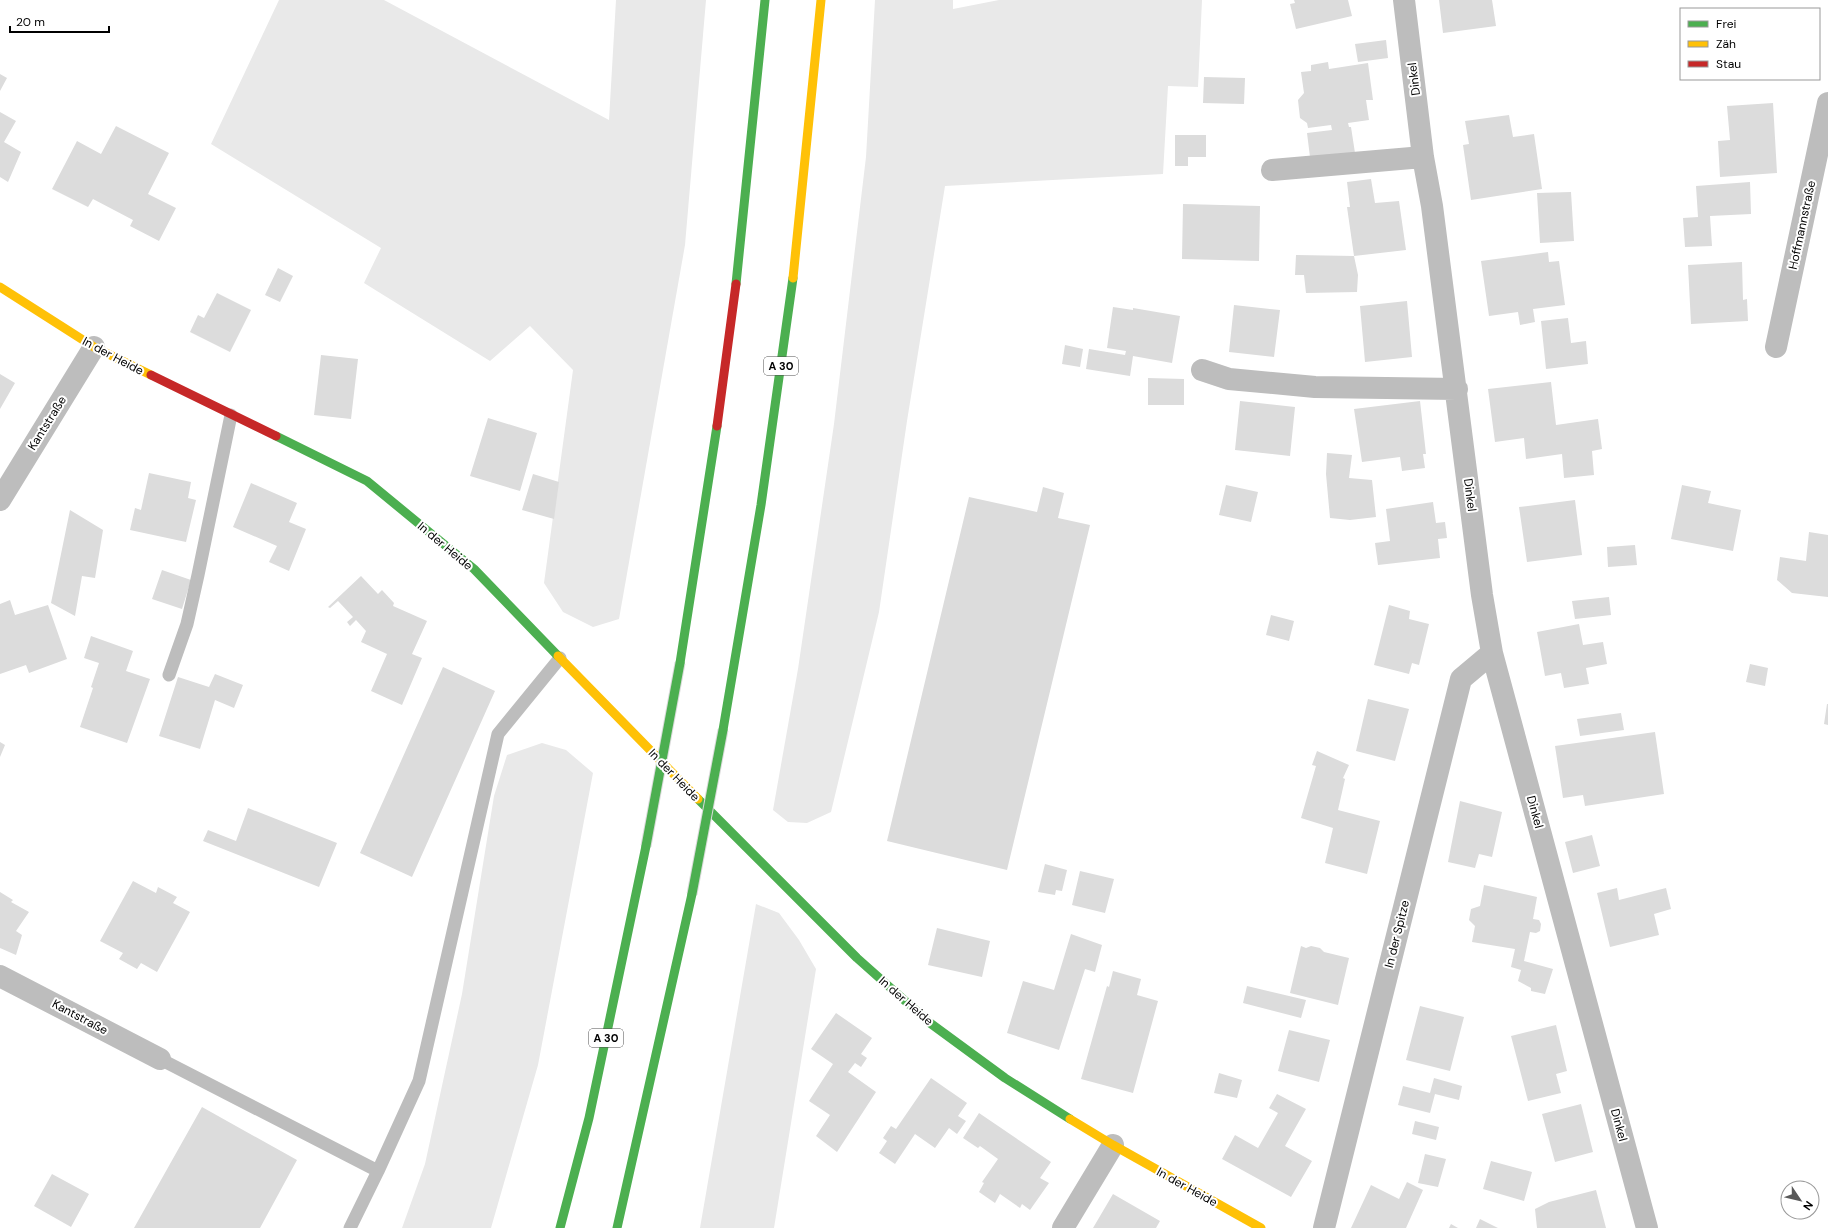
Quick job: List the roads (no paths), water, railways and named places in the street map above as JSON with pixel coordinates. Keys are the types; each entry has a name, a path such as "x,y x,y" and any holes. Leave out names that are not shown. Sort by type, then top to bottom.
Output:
{"main road":[{"name":"A 30","path":"560,1228 589,1118 646,846 680,663 716,430 739,262 765,0"},
{"name":"A 30","path":"617,1228 692,894 723,730 761,506 793,279 821,0"},
{"name":"In der Heide","path":"0,287 94,347 367,481 474,569 737,839 857,958 924,1018 1006,1078 1113,1145 1261,1228"}],"street":[{"name":"Dinkel","path":"1404,0 1423,157 1432,206 1457,389 1482,595 1492,653 1647,1228"},
{"name":"Hoffmannstraße","path":"1776,347 1828,103"},
{"path":"1272,170 1423,157"},
{"name":"Kantstraße","path":"0,500 94,347"},
{"path":"1202,370 1229,379 1315,387 1457,389"},
{"name":"In der Spitze","path":"1324,1228 1461,679 1492,653"},
{"name":"Kantstraße","path":"0,976 160,1059"},
{"path":"1063,1228 1113,1145"}],"lane":[{"path":"169,674 186,624 198,575 231,414"},
{"path":"350,1228 419,1081 498,734 560,658"},
{"path":"160,1059 378,1171"}]}
